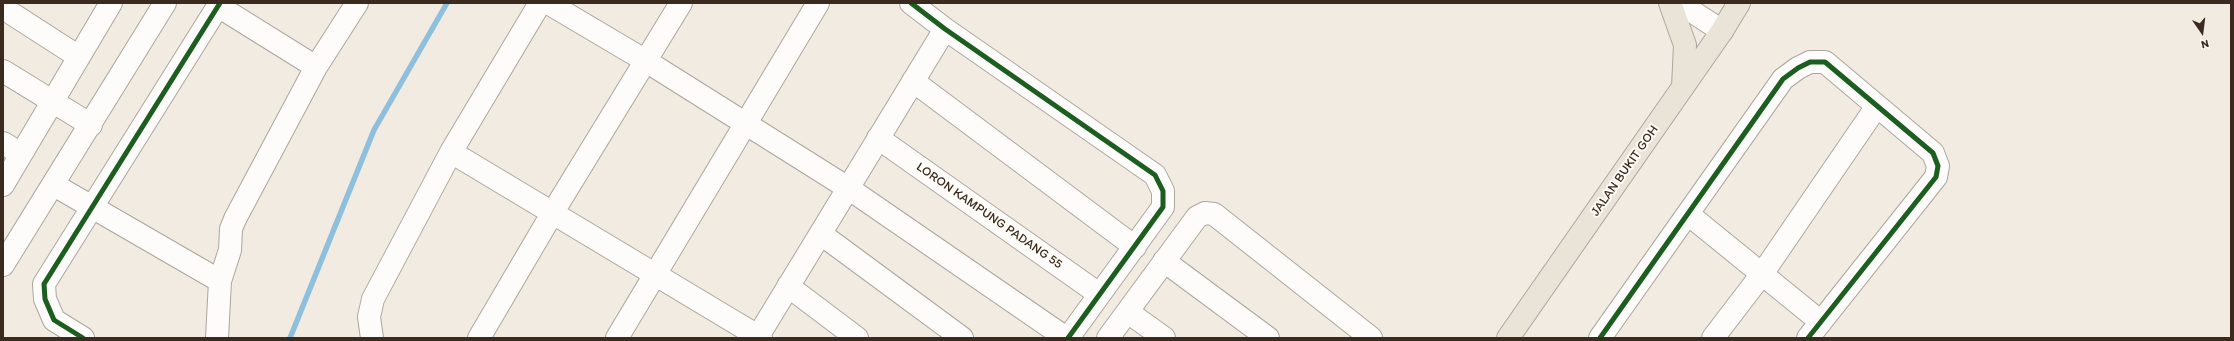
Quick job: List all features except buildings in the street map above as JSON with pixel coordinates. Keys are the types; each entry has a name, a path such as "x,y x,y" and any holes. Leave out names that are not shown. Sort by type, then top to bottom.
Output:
{"main road":[{"path":"1670,3 1685,45 1684,87"},
{"name":"JALAN BUKIT GOH","path":"1508,338 1684,87 1739,3"}],"street":[{"path":"3,185 111,3"},
{"path":"3,265 54,185 165,3"},
{"path":"217,338 220,282 230,250 231,229 235,219 316,67 357,3"},
{"path":"372,338 369,317 373,299 451,152 540,3"},
{"path":"548,3 747,123 848,188 1067,338 1135,247 1163,206 1163,191 1156,175 945,29 910,3"},
{"path":"479,338 553,212 681,3"},
{"path":"617,338 818,3"},
{"path":"1679,3 1722,31"},
{"path":"83,338 54,320 45,299 44,284 219,4 316,67"},
{"path":"3,8 79,57"},
{"path":"451,152 655,273 759,337 788,286 945,29"},
{"path":"1600,338 1688,214 1784,79 1798,68 1810,62 1825,62 1933,153 1938,166 1936,177 1815,330 1762,274 1688,214"},
{"path":"3,71 91,125"},
{"path":"913,81 1135,247"},
{"path":"1714,338 1762,274 1877,106"},
{"name":"LORON KAMPUNG PADANG 55","path":"878,138 1099,294"},
{"path":"3,143 21,154"},
{"path":"54,185 93,206 220,282"},
{"path":"1108,338 1197,217 1205,213 1214,214 1371,338"},
{"path":"821,234 962,338"},
{"path":"1164,261 1268,338"},
{"path":"788,286 857,338"},
{"path":"1128,312 1164,338"}],"waterway":[{"path":"290,338 374,130 447,3"}],"cycle path":[{"path":"83,338 54,320 45,299 44,284 220,3"},
{"path":"911,3 945,29 1155,175 1163,191 1163,207 1068,338"},
{"path":"1600,338 1783,79 1798,68 1810,62 1825,62 1933,153 1938,166 1936,177 1808,338"}]}
